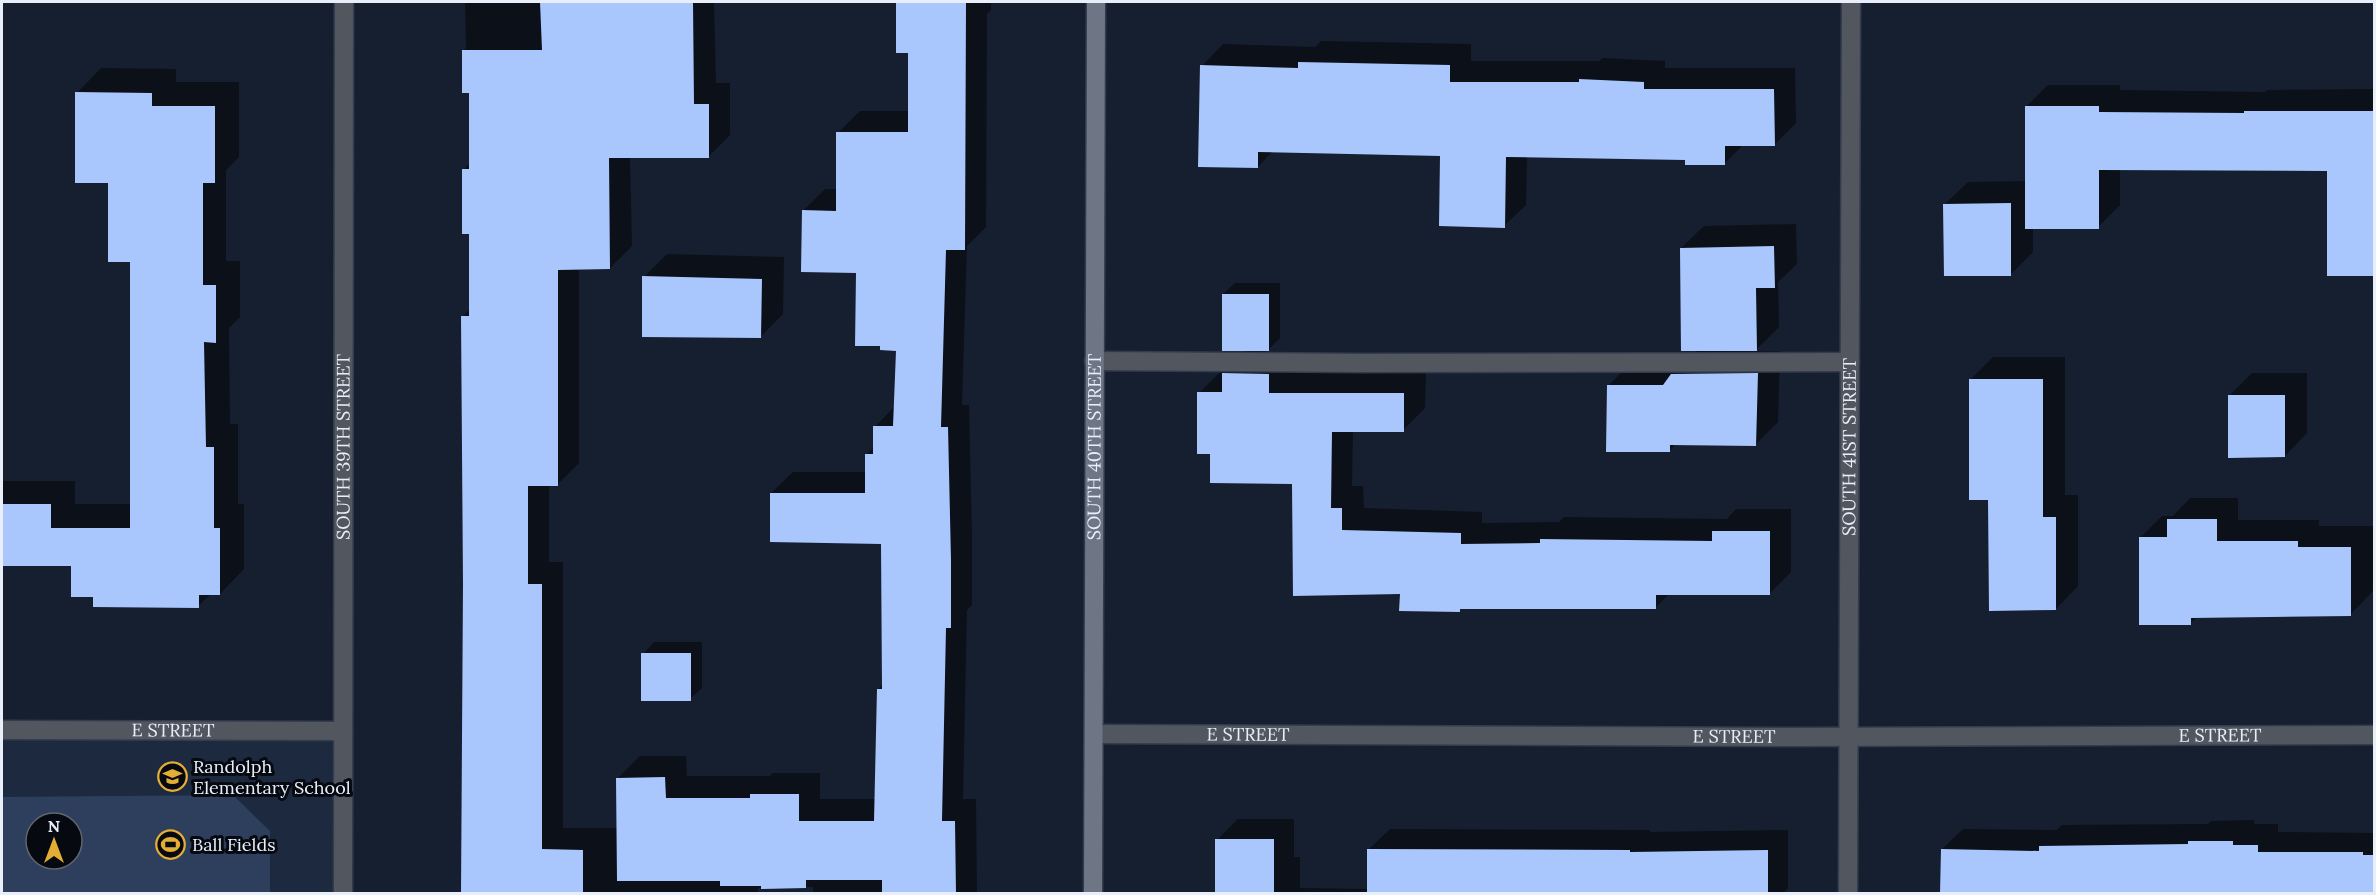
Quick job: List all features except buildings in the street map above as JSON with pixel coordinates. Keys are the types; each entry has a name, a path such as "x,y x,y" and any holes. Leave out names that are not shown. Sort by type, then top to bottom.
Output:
{"main road":[{"name":"SOUTH 40TH STREET","path":"1093,894 1095,2"}],"street":[{"name":"SOUTH 39TH STREET","path":"343,894 344,2"},
{"name":"SOUTH 41ST STREET","path":"1848,894 1851,2"},
{"path":"1094,361 1850,362"},
{"name":"E STREET","path":"2,730 343,731"},
{"name":"E STREET","path":"1094,734 2374,735"}],"shaded area":[{"name":"Randolph Elementary School","path":"2,730 343,731 343,893 2,894"},
{"name":"Ball Fields","path":"233,795 270,831 270,893 2,893 2,797"}],"place":[{"name":"Randolph Elementary School","path":"172,777"},
{"name":"Ball Fields","path":"171,845"}]}
